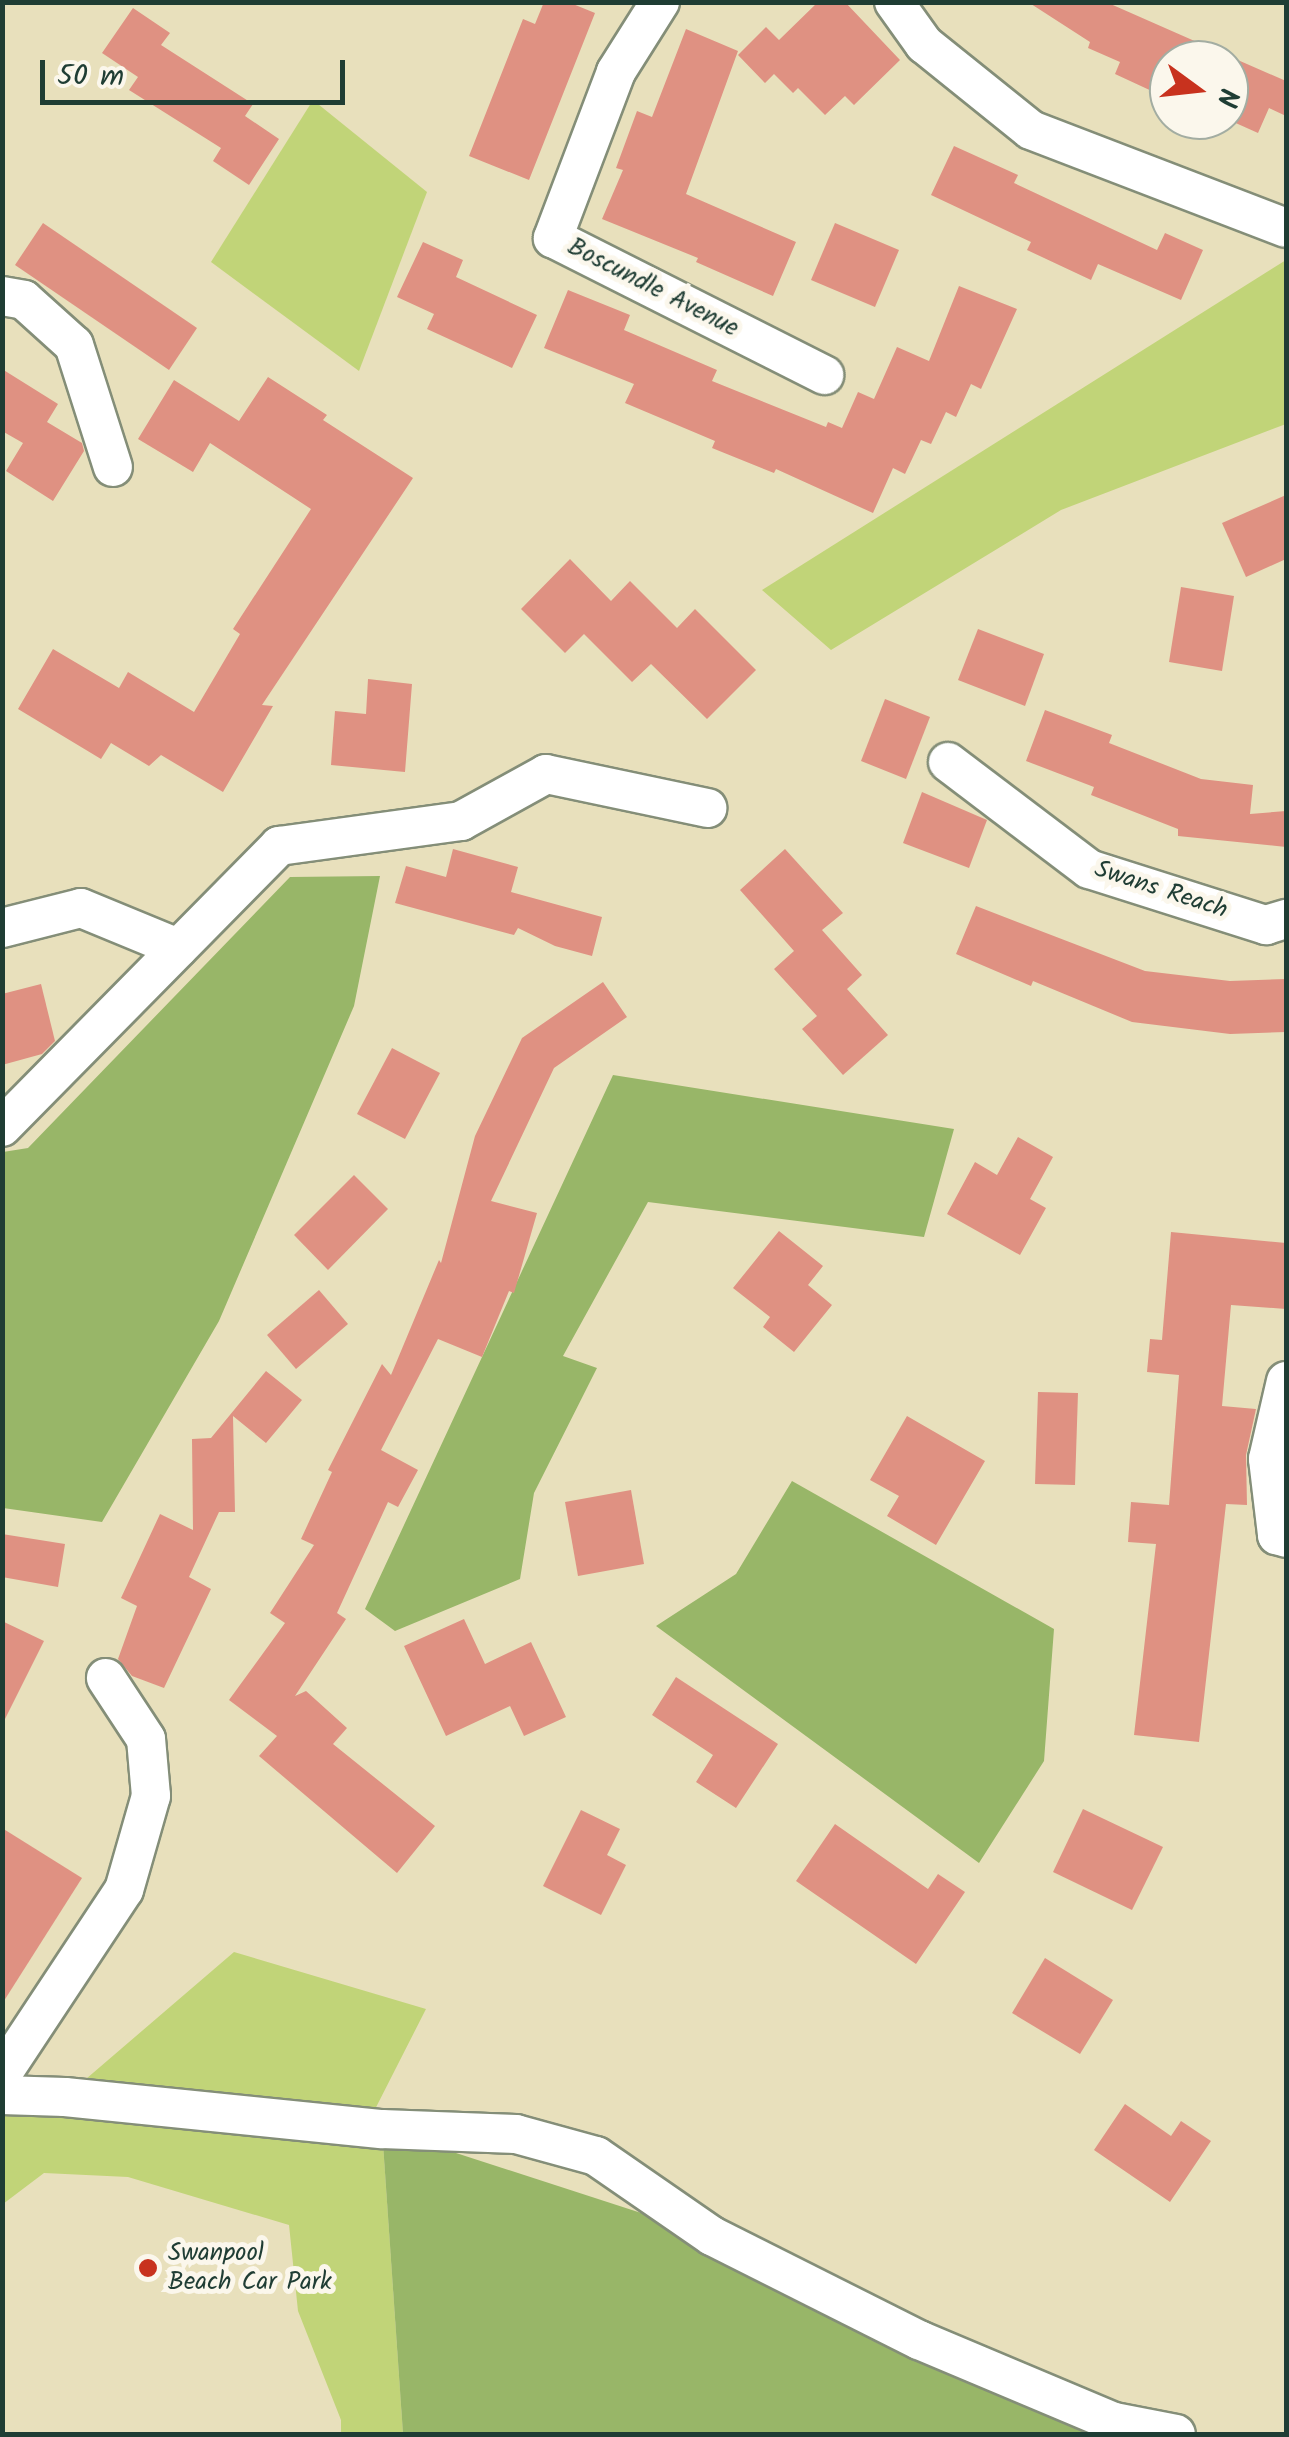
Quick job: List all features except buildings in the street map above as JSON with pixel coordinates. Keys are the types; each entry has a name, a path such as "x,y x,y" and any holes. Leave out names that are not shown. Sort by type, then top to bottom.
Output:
{"street":[{"name":"Boscundle Avenue","path":"660,2 616,72 554,238 824,375"},
{"path":"894,2 924,44 1031,130 1286,228"},
{"path":"2,296 24,300 74,345 113,467"},
{"name":"Swans Reach","path":"948,762 1090,868 1266,924 1286,920"},
{"path":"2,1127 279,846 461,822 546,774 708,808"},
{"path":"2,928 82,908 178,948"},
{"path":"1286,1382 1268,1459 1277,1535 1286,1538"},
{"path":"2,2074 124,1890 151,1796 146,1739 106,1678"},
{"path":"2,2095 65,2097 382,2129 516,2134 596,2156 712,2236 919,2340 1114,2422 1176,2434"}],"green space":[{"path":"313,100 427,192 359,371 211,262"},
{"path":"1286,260 1286,424 1061,510 831,650 762,590"},
{"path":"380,876 354,1006 219,1321 102,1522 3,1508 3,1152 28,1148 290,877"},
{"path":"613,1075 954,1129 924,1237 648,1202 563,1356 597,1368 534,1493 520,1579 395,1631 365,1609"},
{"path":"792,1481 1054,1629 1044,1761 979,1863 656,1626 736,1574"},
{"path":"234,1952 426,2009 366,2127 382,2129 403,2434 341,2434 341,2420 298,2311 289,2225 128,2177 44,2173 3,2204 3,2095 65,2097"},
{"path":"382,2129 712,2236 1176,2434 403,2434"}],"place":[{"name":"Swanpool Beach Car Park","path":"148,2268"}]}
